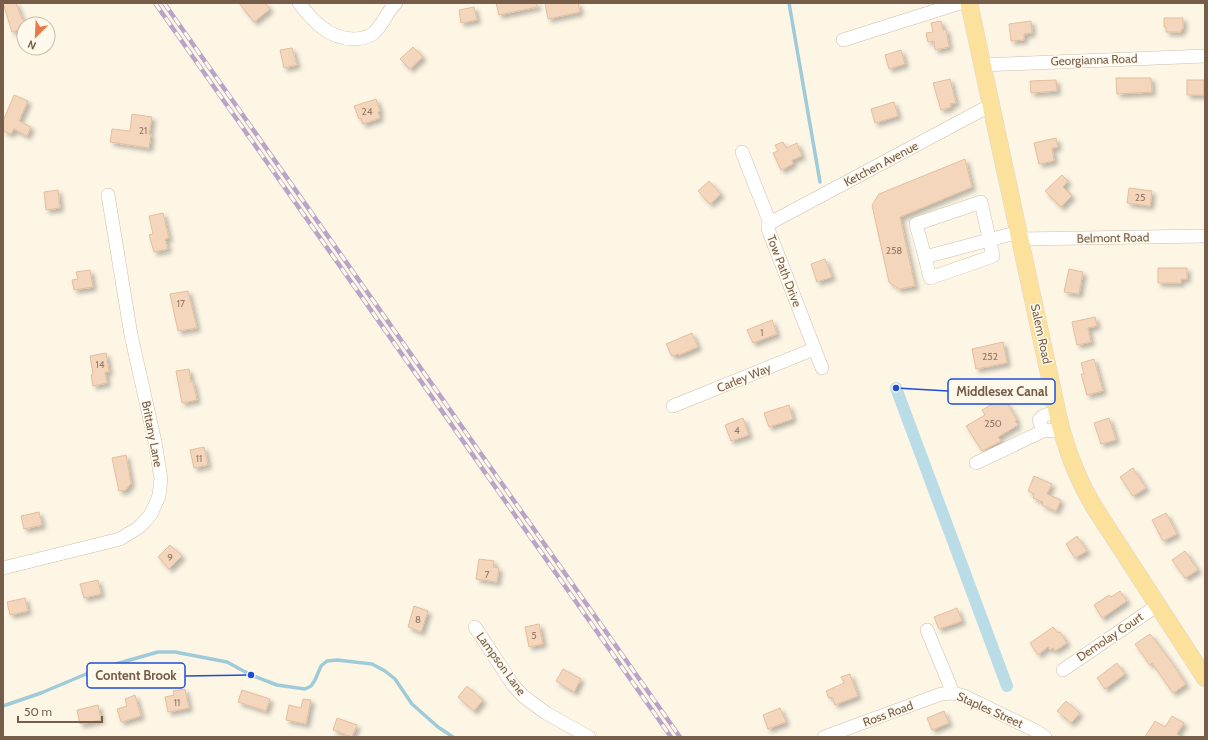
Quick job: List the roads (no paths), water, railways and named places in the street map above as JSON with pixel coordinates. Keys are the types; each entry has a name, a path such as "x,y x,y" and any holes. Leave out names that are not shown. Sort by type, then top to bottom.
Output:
{"main road":[{"name":"Salem Road","path":"969,3 1057,411 1072,464 1088,497 1205,678"}],"street":[{"path":"300,3 311,18 328,32 335,36 350,39 366,37 373,34 396,3"},
{"path":"843,40 960,3"},
{"name":"Georgianna Road","path":"982,65 1205,56"},
{"name":"Ketchen Avenue","path":"770,223 991,105"},
{"name":"Tow Path Drive","path":"742,152 770,223 768,225 768,229 822,368"},
{"name":"Brittany Lane","path":"3,568 120,540 145,521 151,514 159,496 161,479 155,442 132,335 108,194"},
{"path":"981,202 993,256 930,278 925,257 916,224 981,202"},
{"name":"Belmont Road","path":"925,257 989,240 1020,235 1205,236"},
{"name":"Carley Way","path":"673,406 814,349"},
{"path":"1043,431 1039,420 1043,416 1057,411"},
{"path":"976,463 1043,431 1048,432 1062,430"},
{"name":"Demolay Court","path":"1063,670 1158,605"},
{"name":"Lampson Lane","path":"475,627 513,685 523,696 546,713 589,737"},
{"name":"Staples Street","path":"926,630 953,693 964,696 1036,731 1045,737"},
{"name":"Ross Road","path":"824,737 940,694 953,693"}],"waterway":[{"path":"789,3 820,182"},
{"path":"896,388 1007,686"},
{"path":"3,706 41,693 98,669 158,652 175,652 227,662 251,675 277,685 305,689 311,686 321,666 327,661 337,660 372,664 385,671 395,679 412,704 438,727 453,737"}],"railway":[{"path":"155,3 671,737"},
{"path":"164,3 680,737"}],"place":[{"name":"Middlesex Canal","path":"896,388"},
{"name":"Content Brook","path":"251,675"}]}
